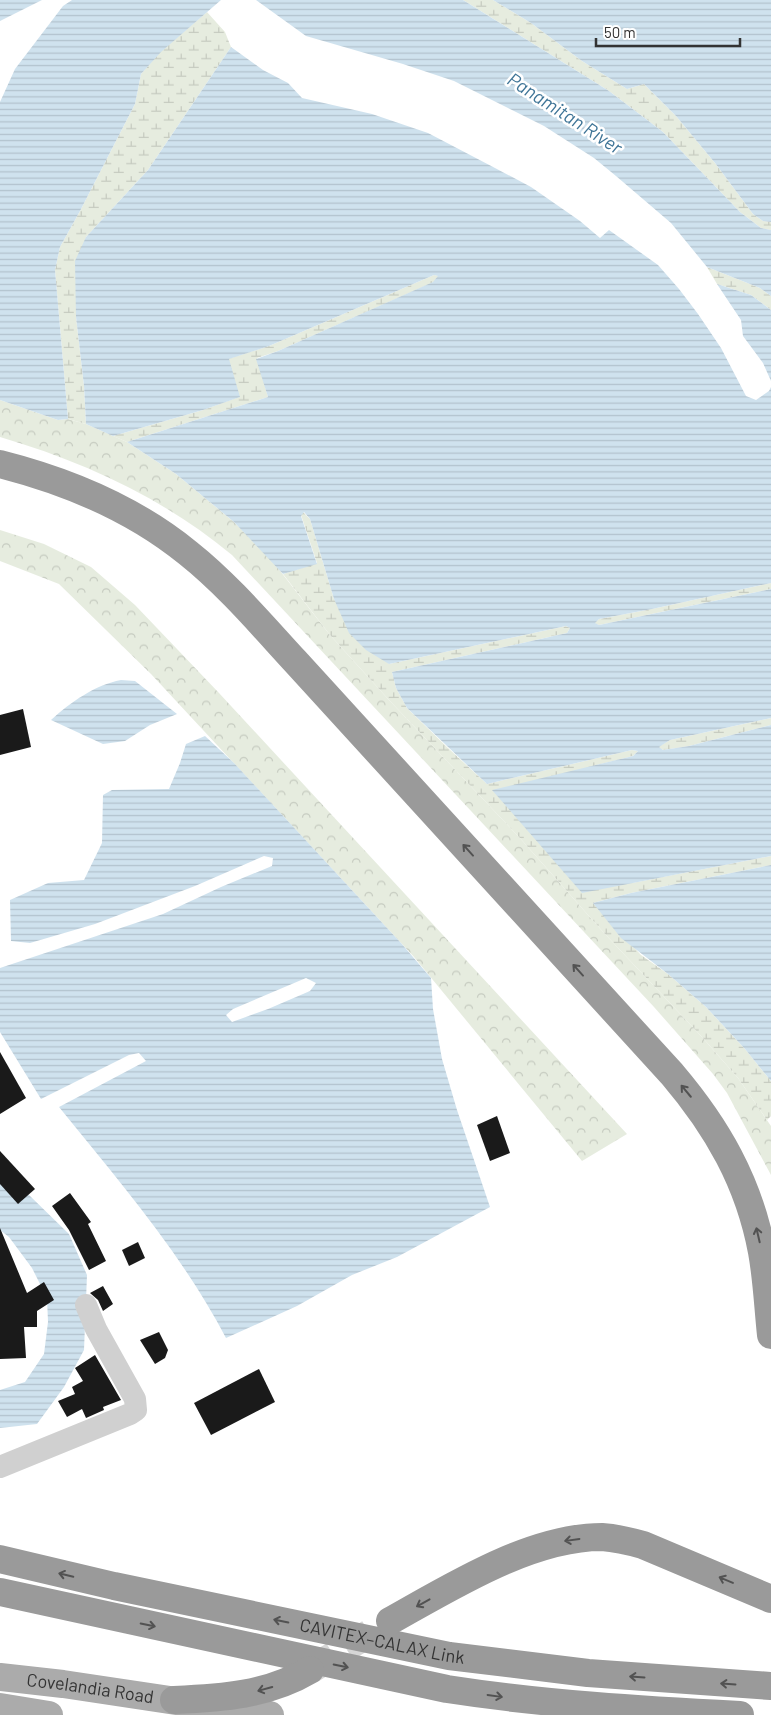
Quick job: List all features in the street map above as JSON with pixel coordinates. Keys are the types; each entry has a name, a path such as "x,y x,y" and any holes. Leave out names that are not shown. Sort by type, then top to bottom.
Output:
{"highway":[{"path":"0,464 51,479 108,503 156,530 202,565 295,661 672,1074 712,1125 744,1186 762,1252 771,1335"},
{"path":"390,1621 463,1582 520,1555 565,1541 585,1538 603,1537 643,1545 771,1599"},
{"name":"CAVITEX–CALAX Link","path":"0,1558 114,1586 449,1656 588,1673 771,1686"},
{"name":"CAVITEX–CALAX Link","path":"0,1592 447,1689 497,1697 583,1706 740,1715"},
{"path":"174,1700 231,1696 263,1690 280,1685 310,1670"}],"main road":[{"path":"0,1665 63,1684"},
{"name":"Covelandia Road","path":"0,1677 63,1684 270,1715"},
{"name":"Covelandia Road","path":"0,1707 49,1715"}],"street":[{"path":"0,1468 136,1410 135,1399 96,1329 86,1305"}],"green space":[{"path":"463,0 493,0 531,23 582,61 627,89 644,84 676,116 715,163 753,214 763,221 771,222 771,230 761,228 740,212 663,132 609,91"},
{"path":"207,12 225,32 231,47 148,170 86,237 76,317 84,386 86,424 68,419 55,270 60,247 135,104 141,74 160,52"},
{"path":"707,267 760,288 771,296 771,310 751,295 717,284"},
{"path":"434,275 439,276 434,282 278,351 257,358 268,397 127,442 113,436 203,410 239,397 228,359 269,346"},
{"path":"0,400 58,420 68,419 86,424 127,442 176,474 234,522 274,563 330,635 519,837 604,933 738,1078 771,1126 771,1175 727,1093 713,1074 654,1007 232,555 179,516 122,484 62,458 0,437"},
{"path":"303,512 310,519 334,599 389,664 566,626 570,628 567,633 392,672 396,688 407,708 487,784 632,750 638,751 633,756 593,766 632,883 771,856 771,865 631,893 593,903 641,955 668,974 706,1007 745,1049 771,1081 771,1116 767,1120 738,1078 702,1037 604,933 519,837 330,635 283,574 317,563 301,515"},
{"path":"0,530 44,544 91,567 135,605 219,693 627,1134 582,1161 414,957 151,674 59,584 0,561"},
{"path":"771,583 771,589 599,625 594,623 599,619"},
{"path":"771,718 771,725 689,746 663,750 658,747 670,740"}],"water":[{"path":"0,0 42,0 0,21"},
{"path":"72,0 221,0 161,52 141,74 135,104 60,247 55,270 68,419 58,420 0,400 0,102 15,69 63,6"},
{"name":"Panamitan River","path":"256,0 463,0 609,91 663,132 740,212 761,228 771,230 771,296 760,288 707,267 671,223 594,158 544,126 454,81 306,36"},
{"path":"493,0 771,0 771,222 763,221 753,214 715,163 676,116 644,84 627,89 582,61 531,23"},
{"path":"231,47 263,70 288,83 302,98 372,114 428,133 531,187 580,221 600,238 609,230 658,265 679,289 721,348 746,396 756,400 769,391 771,387 771,583 599,619 595,623 599,625 771,589 771,718 670,740 659,747 663,750 689,746 771,725 771,856 582,893 492,790 633,756 638,751 632,750 487,784 407,708 396,688 392,672 567,633 570,628 566,626 389,664 366,650 349,633 334,599 310,519 304,512 301,516 317,564 283,574 234,522 176,474 127,442 268,397 256,359 433,282 438,276 434,275 269,346 229,359 240,397 203,410 113,436 86,424 84,386 76,317 75,261 86,237 148,170"},
{"path":"717,284 751,295 771,310 771,381 763,363 743,336 741,320"},
{"path":"121,680 135,681 177,714 150,725 125,741 103,744 51,720 84,695 111,682"},
{"path":"205,736 234,763 401,943 431,978 433,1009 442,1059 490,1207 397,1257 352,1275 297,1306 226,1338 209,1307 170,1248 127,1190 59,1107 146,1061 139,1053 129,1055 41,1099 0,1032 0,968 163,914 272,866 273,858 264,856 195,886 95,924 30,943 11,941 10,900 48,883 84,880 102,843 103,795 112,790 169,789 186,744","holes":["306,978 316,983 310,991 232,1022 226,1015 233,1009"]},
{"path":"771,865 771,1081 745,1049 706,1007 668,974 621,938 593,903 631,893"},
{"path":"0,1184 29,1195 69,1234 87,1275 84,1350 64,1387 37,1424 0,1428 0,1390 25,1382 44,1354 48,1322 47,1298 32,1268 9,1237 0,1230"}],"building":[{"path":"23,709 31,747 0,755 0,715"},
{"path":"0,1052 26,1098 0,1114"},
{"path":"497,1116 510,1153 490,1161 477,1125"},
{"path":"0,1151 35,1189 18,1204 0,1184"},
{"path":"70,1193 91,1222 88,1224 106,1261 89,1270 69,1230 52,1206"},
{"path":"0,1228 27,1293 44,1282 54,1300 37,1311 37,1327 24,1327 26,1358 0,1359"},
{"path":"138,1242 145,1258 129,1266 122,1250"},
{"path":"103,1286 113,1304 103,1311 98,1300 90,1293"},
{"path":"159,1332 168,1350 165,1358 155,1364 140,1340"},
{"path":"95,1355 121,1400 103,1407 104,1410 86,1418 82,1409 67,1417 58,1401 75,1394 72,1387 83,1381 75,1368"},
{"path":"259,1369 275,1402 211,1435 194,1403"}],"tunnel":[{"path":"310,1670 378,1628"}]}
